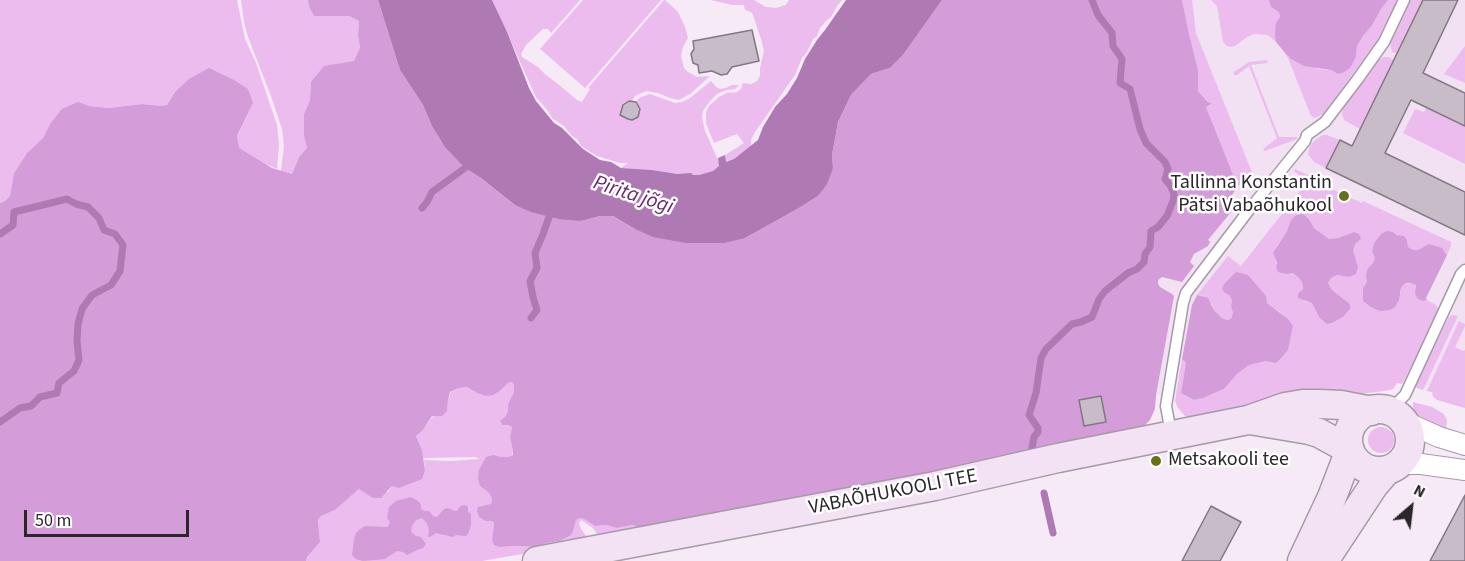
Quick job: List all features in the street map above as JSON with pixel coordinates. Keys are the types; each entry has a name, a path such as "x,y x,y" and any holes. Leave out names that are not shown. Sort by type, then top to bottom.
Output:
{"street":[{"name":"VABAÕHUKOOLI TEE","path":"537,561 935,486 1058,458 1248,420 1285,407 1302,404 1391,409 1439,437 1465,445"},
{"path":"1324,561 1374,485 1393,467 1408,451 1410,444 1410,436 1391,409 1363,414 1350,430 1350,450 1355,459 1369,470 1378,471 1393,467 1421,464 1465,470"},
{"name":"VABAÕHUKOOLI TEE","path":"1248,420 1309,430 1350,450"},
{"path":"1302,561 1332,497 1350,450"}],"lane":[{"path":"1171,435 1166,406 1186,294 1242,218 1308,135 1325,122 1357,80 1384,42 1404,0"},
{"path":"1391,409 1465,270"}],"shaded area":[{"path":"0,0 237,0 245,39 256,63 277,125 279,144 277,169 238,148 237,137 253,103 175,92 167,105 161,106 142,104 109,108 78,103 50,124 43,138 27,153 14,173 10,196 0,203"},
{"path":"241,0 308,0 314,16 349,16 359,21 360,49 354,61 340,64 311,82 310,100 304,114 304,136 307,148 299,157 292,174 281,171 284,146 282,129 248,37"},
{"path":"308,0 378,0 400,70 423,105 431,124 465,168 515,205 581,221 600,216 613,216 635,229 745,238 818,196 833,168 832,155 838,122 851,95 871,74 890,68 903,55 942,0 1182,0 1198,70 1198,91 1212,104 1206,107 1237,185 1228,200 1236,206 1208,240 1210,242 1208,246 1194,254 1190,262 1194,266 1182,282 1162,277 1158,280 1160,287 1174,296 1155,409 1150,420 1142,428 979,465 647,529 632,525 617,528 606,525 595,526 580,518 576,520 570,536 559,541 537,547 500,547 494,545 492,540 494,523 479,517 477,511 478,507 491,504 492,499 489,493 480,486 478,479 479,470 486,457 513,455 510,437 512,427 503,425 500,421 508,411 514,385 512,382 508,383 493,395 486,396 467,387 450,392 447,411 442,416 432,416 416,436 422,451 425,470 422,479 399,488 392,486 381,498 373,498 359,489 335,510 321,516 318,520 320,542 306,561 0,561 0,203 10,196 14,173 27,153 43,138 50,124 62,109 78,102 89,106 109,108 142,104 167,105 175,92 189,79 209,68 248,89 253,103 237,136 239,148 272,168 292,174 299,157 307,148 304,136 304,114 310,100 311,82 324,66 354,61 360,48 359,21 349,16 314,16"},
{"path":"492,0 580,0 551,33 548,29 543,29 526,45 521,54 582,102 590,89 588,88 665,0 678,12 685,27 688,38 681,56 684,68 697,77 710,76 690,94 679,100 646,91 635,96 631,103 634,104 639,98 650,94 675,103 682,102 711,81 720,89 739,85 735,89 717,94 703,111 705,131 719,166 713,171 699,175 621,168 628,163 597,156 581,146 564,126 552,118 536,97"},
{"path":"583,0 661,0 585,88 540,49"},
{"path":"711,0 754,0 766,7 776,8 786,5 789,0 842,0 831,17 820,28 802,58 795,75 755,132 751,146 726,162 725,155 744,143 737,134 714,143 706,123 706,112 719,97 737,92 743,83 751,84 757,81 764,51 753,15 745,10 744,5"},
{"name":"Tallinna Konstantin Pätsi Vabaõhukool","path":"1182,0 1465,0 1465,397 1437,394 1396,379 1180,396 1149,394 1156,283 1174,256 1212,210"},
{"path":"1182,0 1192,0 1196,33 1255,180 1252,185 1244,179 1237,188 1206,107 1212,105 1198,91 1198,70"},
{"path":"1211,0 1269,0 1271,7 1279,11 1280,17 1276,23 1276,42 1268,35 1254,34 1235,46 1227,46 1223,42 1217,6"},
{"path":"1269,0 1388,0 1357,46 1356,57 1350,68 1338,74 1331,70 1304,66 1291,59 1276,42 1276,23 1280,17 1279,12 1271,7"},
{"path":"1388,0 1398,0 1378,40 1323,114 1315,118 1311,116 1288,58 1281,48 1291,59 1338,74 1356,57 1357,46"},
{"path":"1410,0 1423,0 1397,54 1392,52 1390,42"},
{"path":"1465,46 1465,83 1444,74"},
{"path":"1384,57 1394,60 1360,129 1344,120 1343,108 1377,61"},
{"path":"1266,60 1267,63 1251,65 1279,137 1297,137 1297,139 1265,151 1263,149 1277,138 1249,66 1237,75 1234,75 1234,72 1249,62"},
{"path":"1426,108 1465,126 1465,164 1403,133 1415,109 1424,112"},
{"path":"1323,135 1340,140 1326,168 1314,162 1308,154 1310,146"},
{"path":"1295,169 1319,180 1320,184 1362,203 1363,201 1451,242 1447,255 1445,251 1423,247 1413,250 1408,247 1407,240 1393,232 1381,234 1374,243 1372,251 1375,258 1366,275 1401,294 1404,284 1414,284 1423,301 1427,300 1436,305 1438,313 1402,384 1397,383 1393,389 1190,418 1185,416 1175,401 1182,359 1186,363 1181,393 1194,400 1224,389 1237,374 1249,365 1266,361 1288,350 1293,326 1267,303 1248,275 1229,295 1232,300 1231,319 1222,318 1214,310 1212,304 1197,295 1228,256 1241,266 1307,182 1294,171","holes":["1303,214 1314,228 1329,239 1354,232 1356,243 1353,250 1358,267 1349,277 1337,275 1328,283 1332,290 1350,304 1350,309 1343,317 1332,323 1319,317 1312,303 1304,301 1302,282 1298,277 1293,273 1287,274 1276,267 1277,246 1291,220 1296,215"]},
{"path":"1303,214 1314,228 1329,239 1354,232 1359,234 1361,239 1353,250 1358,267 1356,274 1349,277 1337,275 1328,283 1332,290 1350,304 1350,309 1343,317 1332,323 1327,324 1319,317 1312,303 1298,298 1298,294 1303,289 1298,277 1293,273 1278,272 1276,267 1277,262 1273,253 1291,220 1296,215"},
{"path":"1387,231 1404,236 1408,247 1413,250 1429,244 1442,248 1447,255 1427,300 1418,299 1415,294 1416,286 1408,283 1401,288 1395,307 1380,311 1363,301 1363,288 1367,282 1368,268 1375,258 1372,251 1374,243 1381,234"},
{"path":"1236,272 1248,275 1266,296 1267,303 1288,319 1293,326 1288,350 1276,363 1266,361 1249,365 1237,374 1224,389 1194,400 1181,393 1186,363 1182,359 1192,305 1197,295 1208,298 1214,310 1222,318 1231,319 1232,300 1222,288"},
{"path":"1453,315 1458,316 1423,390 1414,387 1448,319"},
{"path":"1459,321 1465,326 1455,347 1465,350 1465,408 1437,400 1433,397 1432,392 1427,391"},
{"path":"512,382 514,392 505,417 508,425 512,427 510,437 512,455 501,457 494,455 480,486 489,493 492,499 492,521 494,523 492,540 500,547 537,547 570,536 576,520 580,518 595,526 606,525 617,528 632,525 647,529 601,540 593,528 581,520 579,523 581,529 591,542 482,561 306,561 320,542 318,520 321,516 335,510 359,489 366,493 388,492 392,486 425,470 424,460 480,459 475,457 423,458 416,436 433,416 447,411 451,392 467,387 486,396 501,390"},
{"path":"1413,402 1432,407 1444,414 1447,420 1446,431 1418,418"},
{"path":"1381,427 1390,431 1394,440 1390,449 1381,453 1372,449 1368,440 1372,431"},
{"path":"411,497 418,501 421,509 437,517 444,509 455,511 465,505 471,514 468,534 453,537 436,533 428,537 428,526 422,518 416,520 411,532 421,537 426,544 423,548 407,555 397,551 385,559 363,561 356,559 352,555 356,533 365,526 388,527 389,507 396,501"}],"water":[{"name":"Pirita jõgi","path":"378,0 492,0 536,101 554,123 583,149 600,160 611,162 621,168 699,175 713,171 719,166 718,158 725,155 726,162 734,159 758,140 775,107 797,78 805,59 846,0 942,0 903,55 890,68 871,74 851,95 838,122 832,155 833,168 827,184 818,196 745,238 724,243 686,243 653,237 613,216 600,216 581,221 559,219 531,212 515,205 465,168 445,147 423,105 400,70"}],"building":[{"path":"1423,0 1458,0 1423,73 1465,93 1465,126 1411,100 1385,153 1465,192 1465,235 1326,168 1340,140 1352,146"},
{"path":"752,30 759,61 732,67 727,74 721,75 712,71 699,73 698,65 693,63 691,54 694,49 693,41"},
{"path":"629,101 636,102 640,109 638,117 632,120 620,115 623,105"},
{"path":"1101,396 1106,422 1084,426 1079,400"},
{"path":"1465,495 1465,561 1430,561"},
{"path":"1211,506 1241,522 1220,561 1182,561"}],"waterway":[{"path":"1032,448 1038,428 1029,415 1036,393 1041,358 1046,349 1072,324 1092,317 1105,291 1144,262 1145,254 1150,247 1151,231 1158,227 1167,216 1174,194 1165,179 1168,169 1165,162 1146,143 1140,129 1130,89 1120,83 1122,59 1113,46 1112,33 1098,15 1092,0"},
{"path":"422,208 432,192 465,168"},
{"path":"0,234 13,225 14,212 67,199 88,207 99,218 104,230 115,234 123,245 120,271 111,285 92,295 82,309 78,324 79,360 74,371 59,383 57,393 40,397 31,406 20,408 0,422"},
{"path":"531,318 537,310 530,281 537,268 535,253 549,217"},
{"path":"1044,493 1053,533"}],"place":[{"name":"Tallinna Konstantin Pätsi Vabaõhukool","path":"1344,196"},
{"name":"Metsakooli tee","path":"1156,461"}]}
